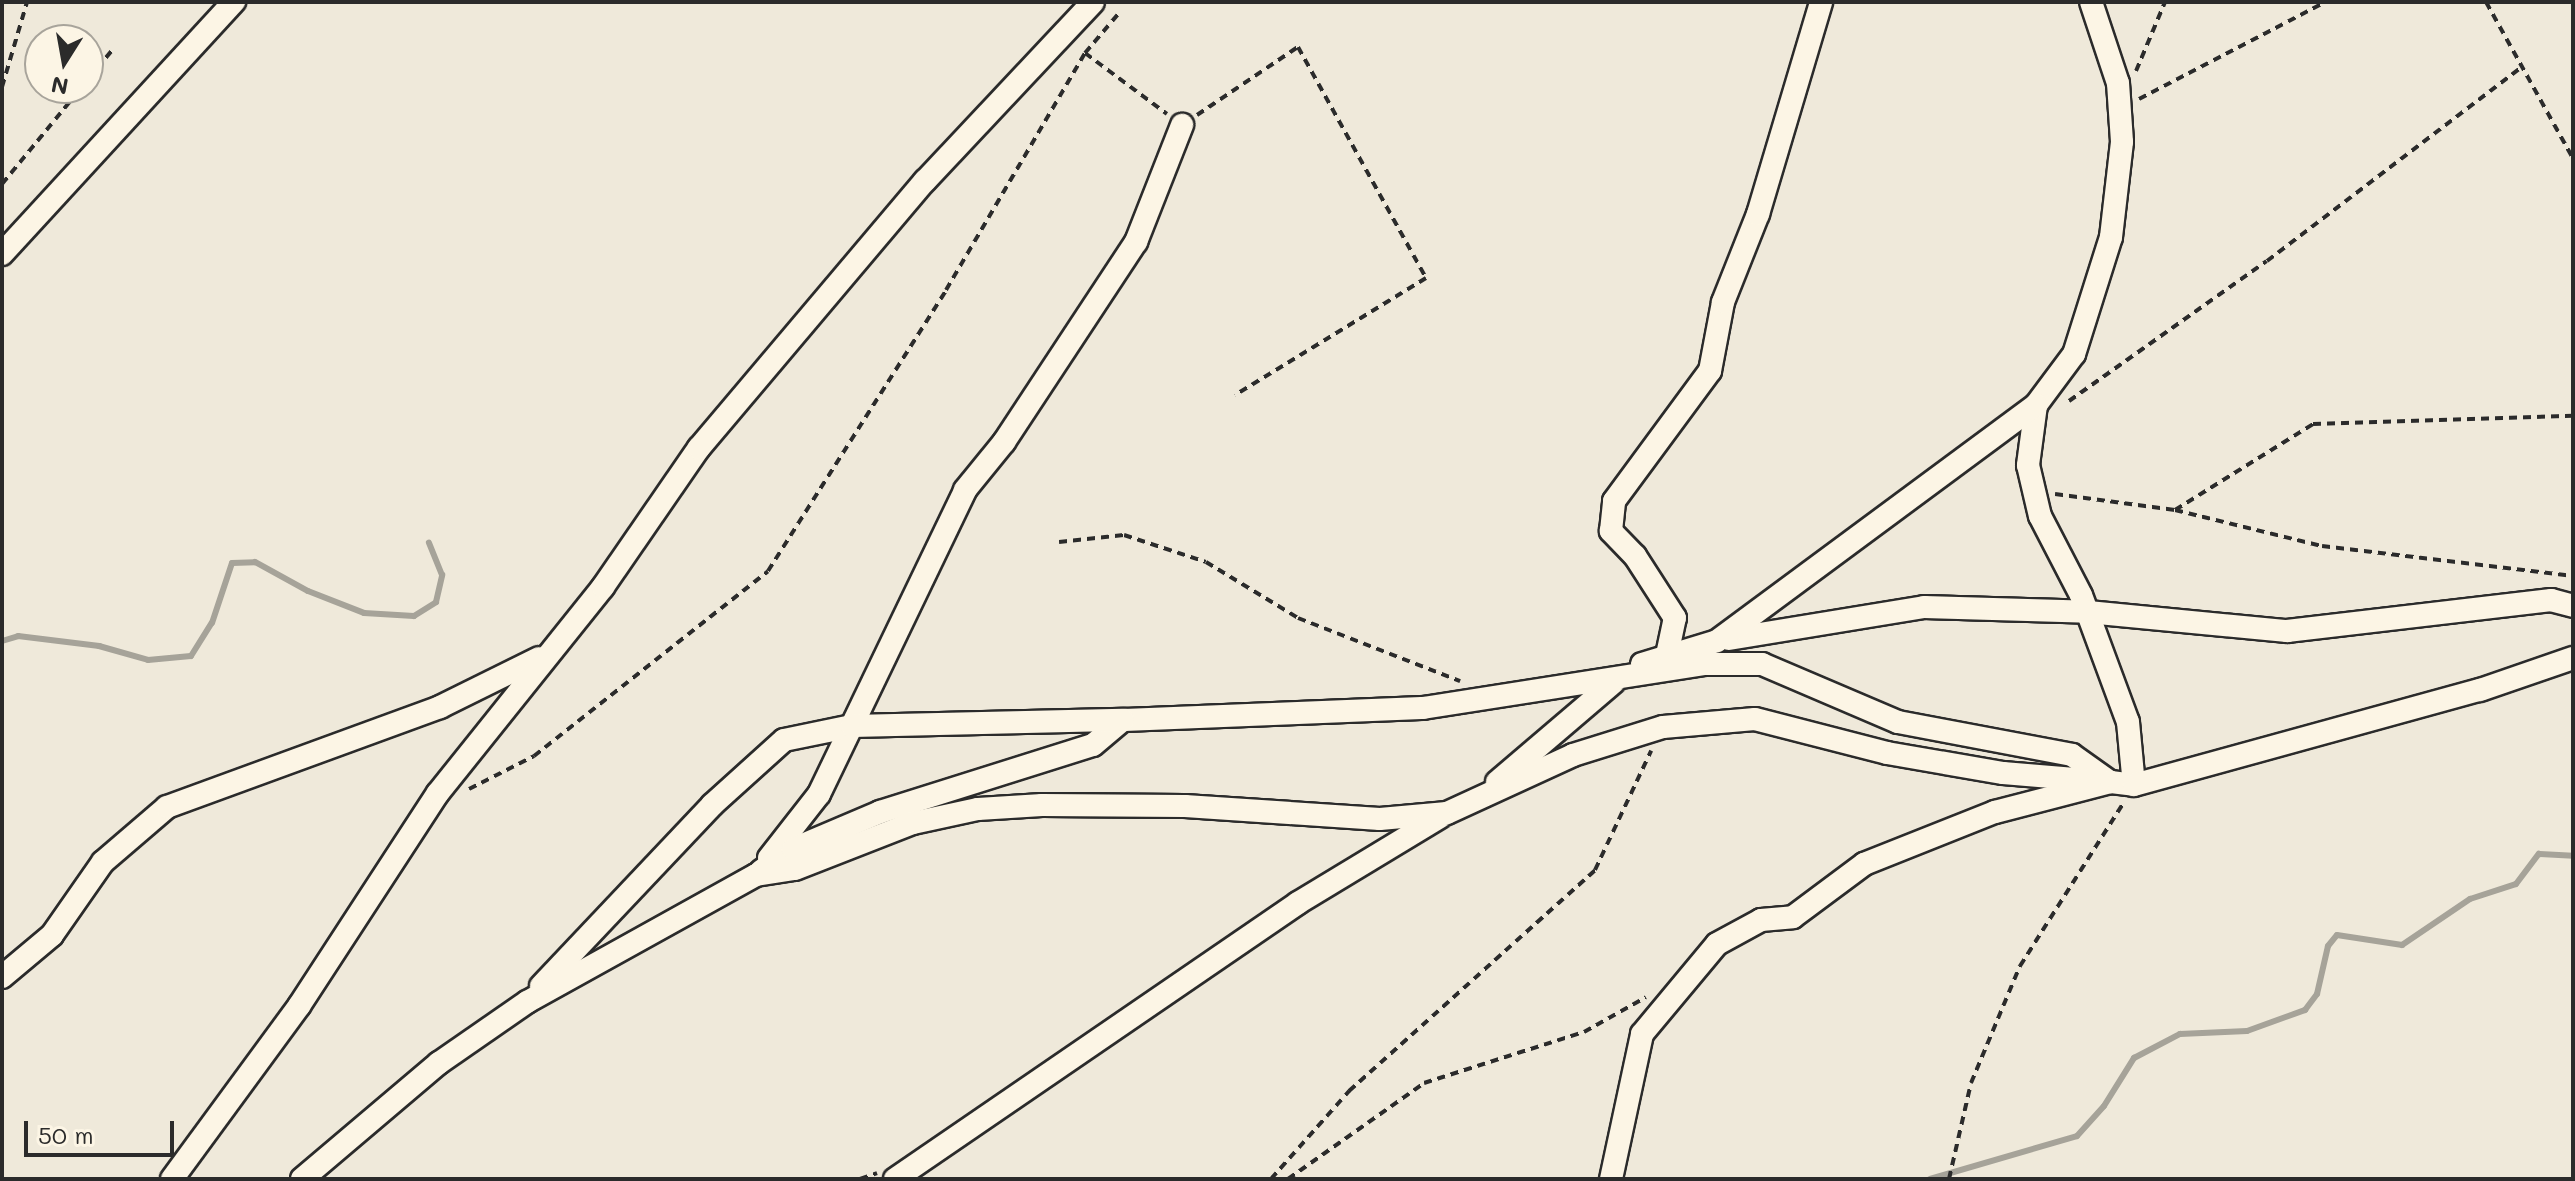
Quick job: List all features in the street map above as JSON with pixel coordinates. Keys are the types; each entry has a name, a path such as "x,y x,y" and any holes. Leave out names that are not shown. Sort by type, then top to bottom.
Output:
{"street":[{"path":"2,254 234,2"},
{"path":"172,1179 299,1006 428,810 547,654 603,587 699,448 925,181 1093,2"},
{"path":"1667,655 1675,618 1635,556 1611,531 1614,501 1710,371 1723,302 1758,214 1821,2"},
{"path":"1717,641 2036,405 2074,354 2111,237 2122,142 2118,83 2091,2"},
{"path":"756,875 819,794 965,490 1004,442 1136,242 1182,125"},
{"path":"2036,405 2028,465 2040,516 2088,612 2128,722 2134,785"},
{"path":"895,1179 1298,903 1511,773 1596,692 1667,655 1717,641 1924,607 2088,612 2287,631 2551,600 2573,606"},
{"path":"2,977 52,935 103,862 167,807 440,707 547,654"},
{"path":"756,875 795,869 913,823 978,809 1185,806 1380,819 1447,813 1573,755 1663,727 1755,719 1887,753 2003,773 2134,785 2480,690 2573,658"},
{"path":"527,1002 712,805 784,740 852,726 1123,720 1423,708 1704,664 1762,664 1898,722 2072,755 2111,782"},
{"path":"302,1179 439,1063 527,1002 756,875 793,849 880,812 1093,745 1123,720"},
{"path":"1611,1179 1642,1034 1717,944 1761,920 1793,917 1864,864 1929,837 1995,812 2111,782"}],"path":[{"path":"2,87 27,2"},
{"path":"2119,110 2165,2"},
{"path":"2119,110 2325,2"},
{"path":"2486,2 2573,158"},
{"path":"428,810 534,756 768,571 946,290 1085,53 1119,13"},
{"path":"1085,53 1182,125 1298,47 1426,278 1235,395"},
{"path":"104,60 112,50"},
{"path":"2069,401 2267,261 2522,67"},
{"path":"2,184 68,104"},
{"path":"2175,510 2313,424 2573,416"},
{"path":"2034,491 2175,510 2322,546 2573,576"},
{"path":"1059,542 1124,535 1206,562 1298,618 1499,697"},
{"path":"1271,1179 1349,1091 1595,870 1663,727"},
{"path":"1949,1179 1971,1083 2020,966 2134,785"},
{"path":"1288,1179 1424,1083 1584,1032 1659,989"}],"waterway":[{"path":"2,641 18,636 99,646 148,660 191,656 212,623 232,563 255,562 308,591 364,613 414,616 436,602 442,575 429,542"},
{"path":"1930,1179 2077,1136 2104,1106 2134,1058 2180,1034 2247,1031 2305,1010 2317,994 2328,946 2337,935 2402,945 2470,899 2516,884 2539,854 2573,856"}]}
